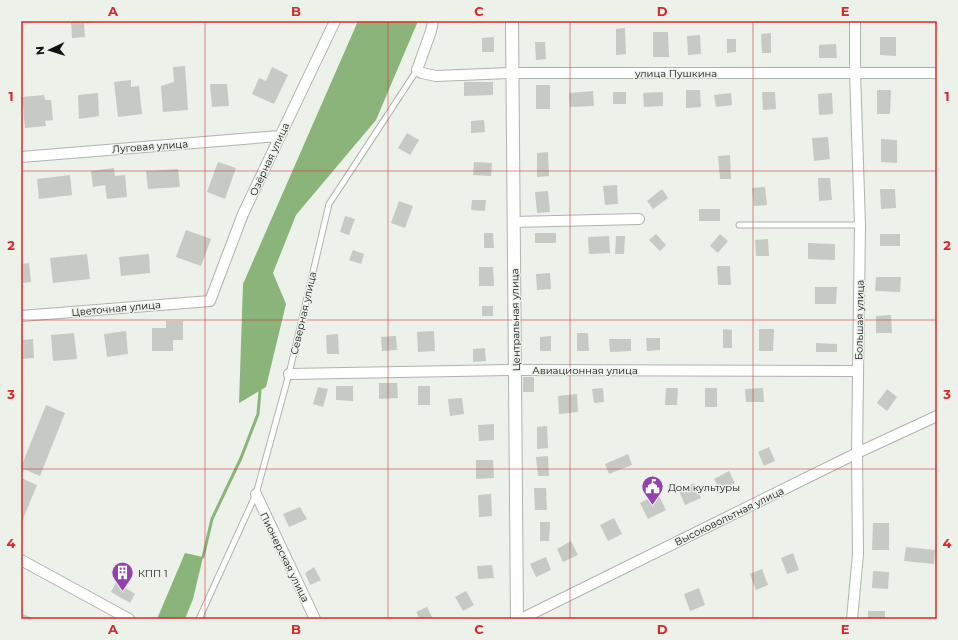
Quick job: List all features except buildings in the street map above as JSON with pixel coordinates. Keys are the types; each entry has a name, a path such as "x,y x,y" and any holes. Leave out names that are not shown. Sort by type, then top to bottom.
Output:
{"street":[{"name":"Озёрная улица","path":"210,301 242,214 335,21"},
{"name":"Северная улица","path":"417,70 431,31 433,21"},
{"name":"Центральная улица","path":"512,21 516,370 516,619"},
{"name":"Большая улица","path":"852,619 858,554 857,453 860,225 855,72 855,21"},
{"name":"улица Пушкина","path":"417,70 422,73 436,76 513,73 937,73"},
{"name":"Луговая улица","path":"21,157 279,136"},
{"path":"514,222 639,219"},
{"name":"Цветочная улица","path":"21,316 210,301"},
{"name":"Авиационная улица","path":"289,374 516,370 858,371"},
{"name":"Высоковольтная улица","path":"521,619 857,453 937,416"},
{"name":"Пионерская улица","path":"256,494 315,619"},
{"path":"21,560 129,619"}],"lane":[{"name":"Северная улица","path":"200,619 256,494 289,374 329,204 417,70"},
{"path":"740,226 860,225"}],"shaded area":[{"path":"358,21 418,21 376,120 296,215 273,273 286,304 266,387 239,403 243,284"},
{"path":"185,553 203,557 193,599 185,619 157,619"}],"waterway":[{"path":"203,557 212,519 241,458 258,414 260,391"}],"place":[{"name":"Дом культуры","path":"653,506"},
{"name":"КПП 1","path":"123,592"}]}
